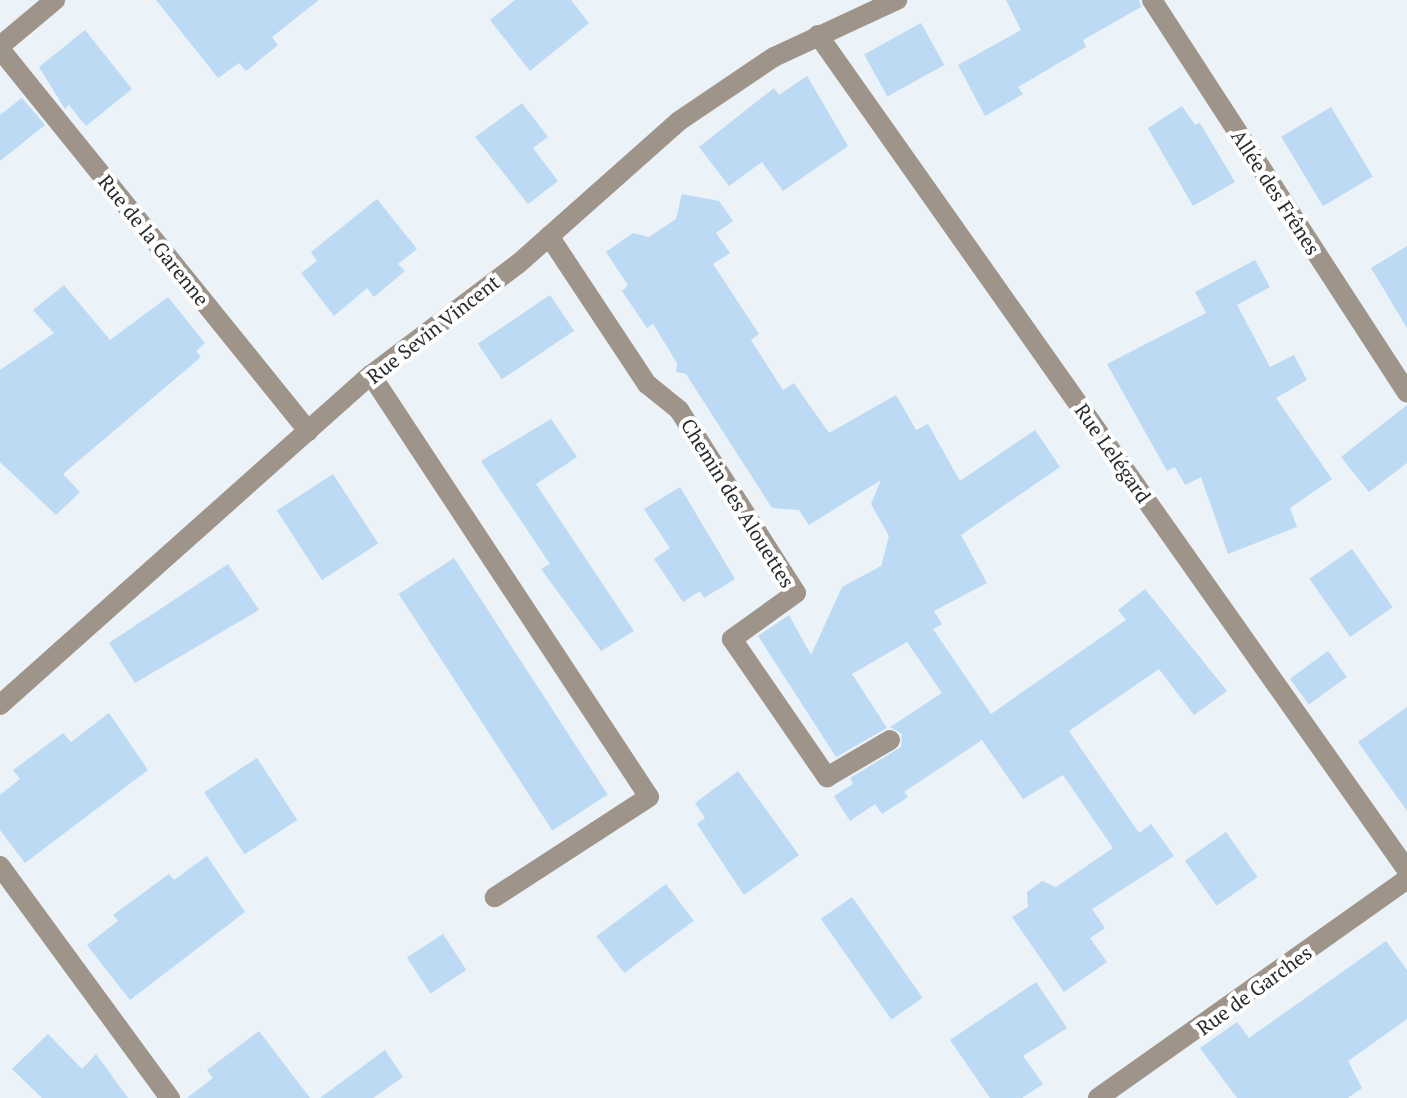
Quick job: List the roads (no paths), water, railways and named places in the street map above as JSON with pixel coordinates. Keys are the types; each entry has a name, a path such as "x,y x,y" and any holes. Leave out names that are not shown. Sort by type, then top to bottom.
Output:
{"street":[{"path":"0,47 55,0"},
{"name":"Rue Sevin Vincent","path":"0,705 371,375 549,236 679,121 774,57 897,0"},
{"name":"Allée des Frênes","path":"1152,0 1404,388"},
{"name":"Rue Lelégard","path":"818,35 1407,870"},
{"name":"Rue de la Garenne","path":"0,47 308,431"},
{"name":"Chemin des Alouettes","path":"549,236 647,384 679,410 796,593 732,639 827,777 890,740"},
{"path":"371,375 649,797 495,897"},
{"path":"0,866 170,1098"},
{"name":"Rue de Garches","path":"1098,1098 1407,879"}]}
